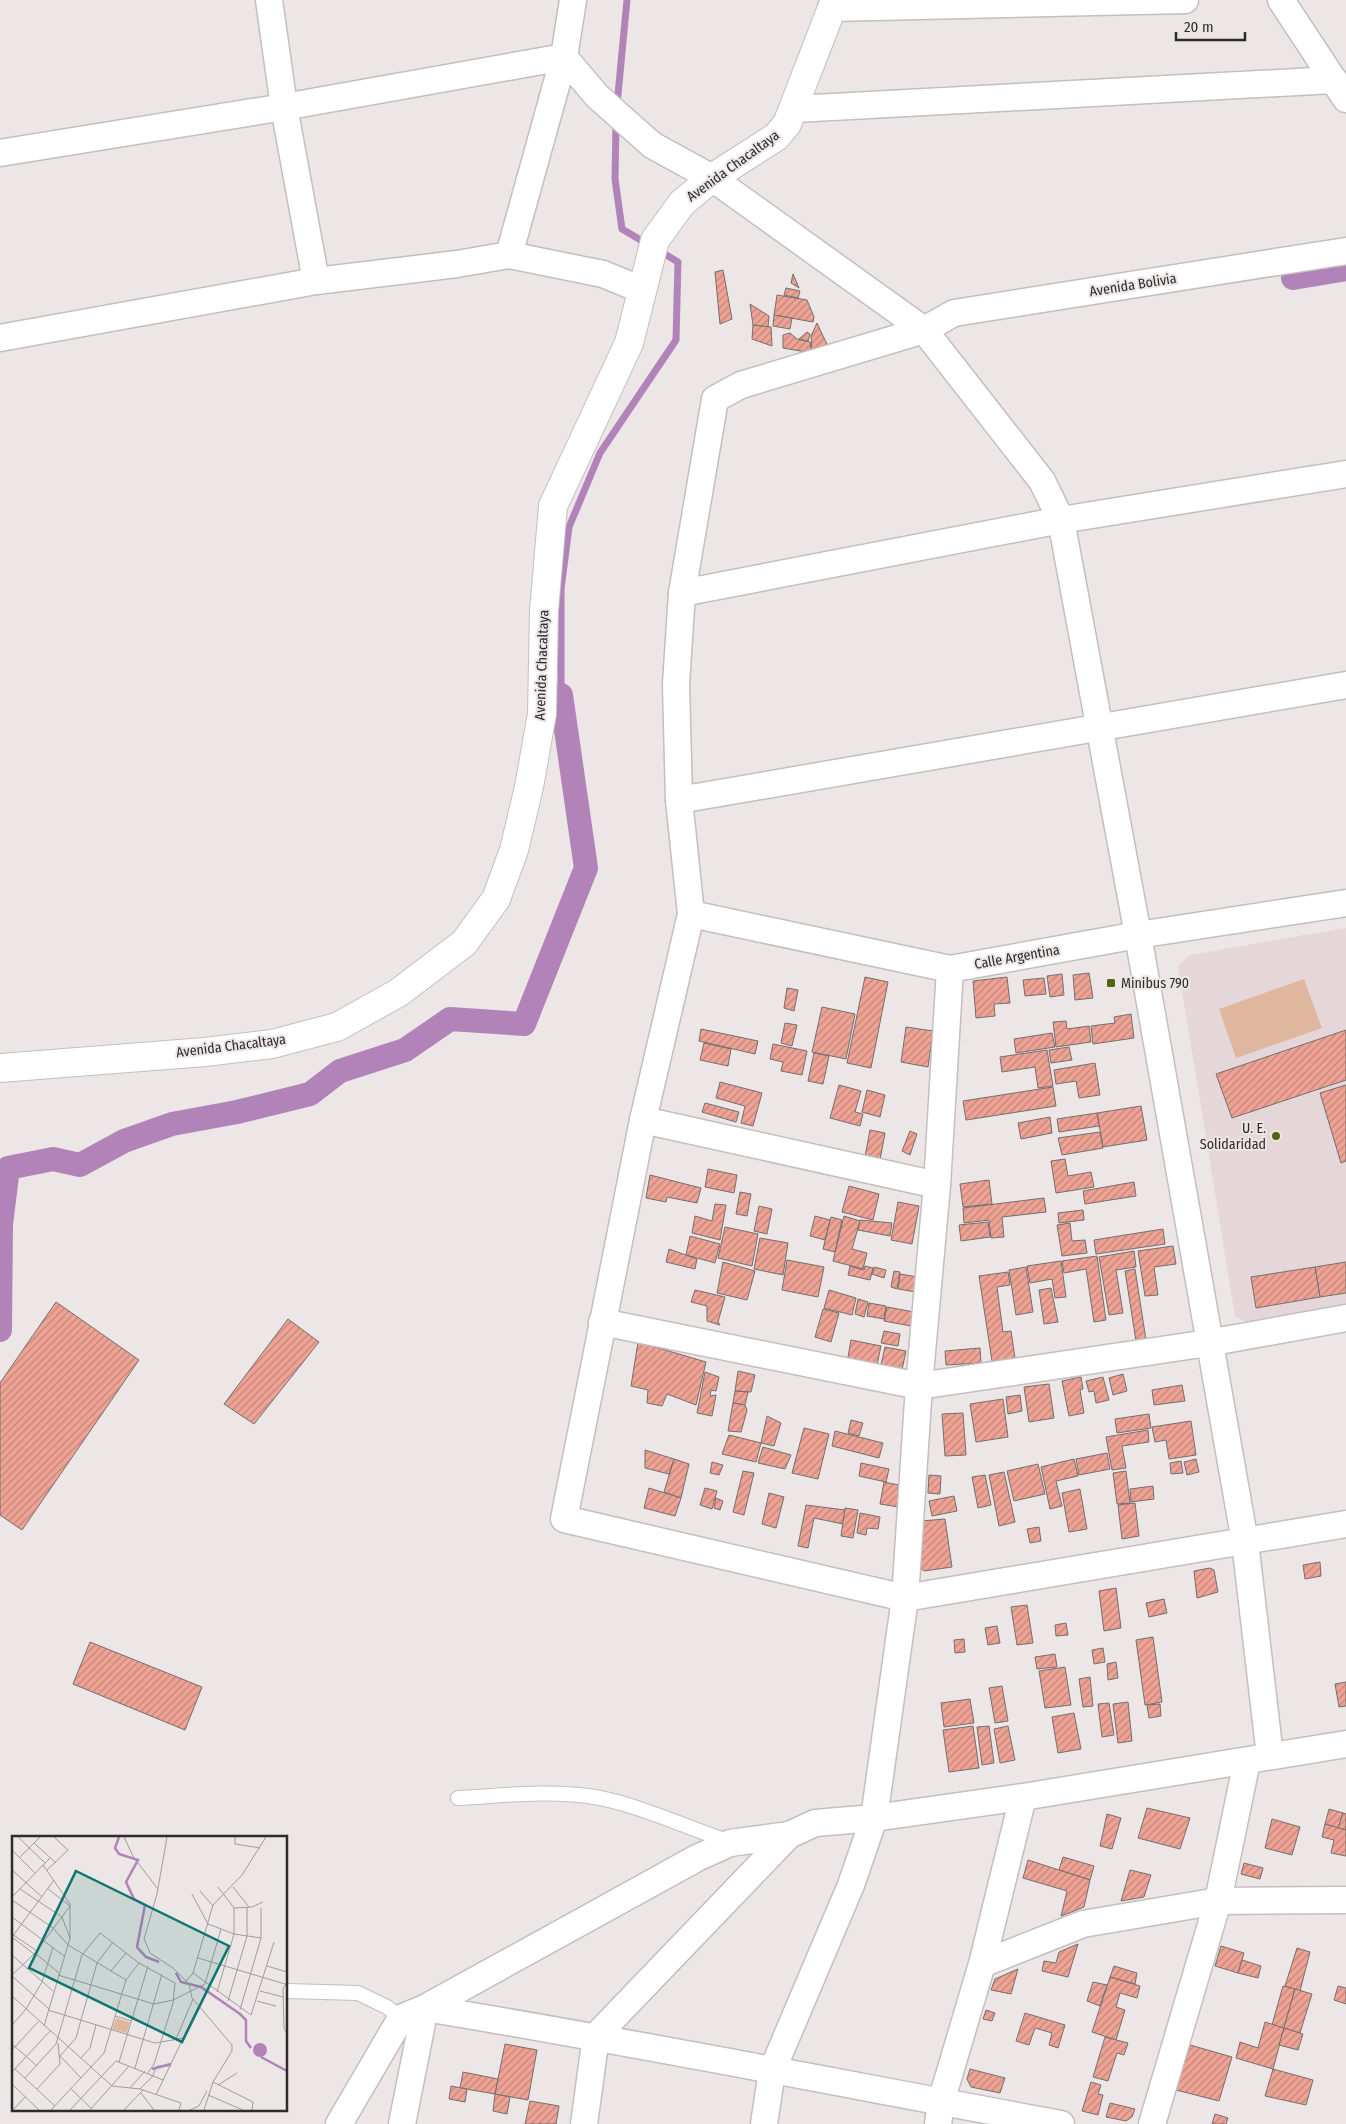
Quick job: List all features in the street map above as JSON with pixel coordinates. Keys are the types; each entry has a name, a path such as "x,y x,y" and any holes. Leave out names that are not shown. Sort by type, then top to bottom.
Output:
{"street":[{"path":"269,0 284,107 316,281"},
{"path":"509,255 564,57 573,0"},
{"path":"833,4 1185,0"},
{"path":"1281,0 1340,89"},
{"name":"Avenida Chacaltaya","path":"0,1068 205,1052 272,1044 337,1027 398,993 464,943 496,899 514,850 529,787 542,714 544,611 553,506 629,343 655,240 682,203 712,178 776,137 787,124 795,109 833,4"},
{"path":"0,153 284,107 564,57"},
{"path":"564,57 597,96 652,145 712,178 924,330 1042,481 1061,520 1138,935 1208,1343 1245,1542 1258,1758 1152,2124"},
{"path":"795,109 1340,89"},
{"name":"Avenida Bolivia","path":"682,593 715,399 741,385 924,330 954,313 1346,251"},
{"path":"0,338 316,281 457,264 509,255 603,274 642,290"},
{"path":"1346,474 1061,520 682,593 676,684 679,800 691,914 643,1120 564,1519 905,1598 1346,1524"},
{"path":"679,800 1346,685"},
{"name":"Calle Argentina","path":"691,914 950,969 1138,935 1346,903"},
{"path":"764,2124 772,2071 851,1885 874,1818 905,1598 919,1386 937,1185 950,969"},
{"path":"643,1120 937,1185"},
{"path":"602,1322 919,1386 1208,1343 1346,1318"},
{"path":"339,2124 401,2018 425,2008 697,1858 730,1842 789,1835 815,1824 874,1818 1023,1797 1346,1744"},
{"path":"940,2113 982,1964 1023,1797"},
{"path":"584,2124 596,2036 789,1835"},
{"path":"982,1964 1083,1924 1218,1901 1346,1900"},
{"path":"425,2008 596,2036 772,2071 940,2113 1061,2124"},
{"path":"402,2124 425,2008"}],"lane":[{"path":"458,1798 544,1793 588,1796 627,1805 730,1842"},
{"path":"288,1991 358,1993 387,2007 401,2018"}],"shaded area":[{"name":"U. E. Solidaridad","path":"1346,928 1346,1306 1248,1323 1235,1316 1178,966 1190,955"},
{"path":"1304,979 1322,1028 1236,1058 1219,1009"}],"building":[{"path":"723,270 732,319 720,324 715,272"},
{"path":"793,274 799,288 791,283"},
{"path":"786,288 800,291 798,298 784,295"},
{"path":"777,295 807,300 814,317 813,322 774,315"},
{"path":"750,304 769,316 768,327 753,325"},
{"path":"774,315 792,318 790,329 773,326"},
{"path":"817,323 832,354 812,355 811,336"},
{"path":"753,325 771,327 772,346 752,339"},
{"path":"807,332 810,334 808,341 799,339"},
{"path":"790,333 797,339 810,342 812,353 783,348 783,335"},
{"path":"1089,973 1093,998 1075,1000 1073,975"},
{"path":"1062,974 1064,995 1050,997 1047,976"},
{"path":"865,977 888,982 871,1068 847,1063"},
{"path":"1007,977 1010,1003 994,1004 995,1016 976,1018 973,981"},
{"path":"1044,978 1046,994 1025,996 1023,980"},
{"path":"787,988 798,990 794,1011 784,1008"},
{"path":"822,1007 855,1014 846,1059 812,1052"},
{"path":"1131,1014 1134,1038 1093,1044 1091,1026 1115,1023 1114,1017"},
{"path":"1066,1021 1067,1029 1089,1026 1091,1042 1056,1047 1053,1022"},
{"path":"785,1023 797,1025 792,1046 781,1043"},
{"path":"906,1027 933,1031 928,1067 901,1062"},
{"path":"701,1029 758,1041 755,1054 699,1041"},
{"path":"1346,1030 1346,1080 1232,1118 1216,1074"},
{"path":"1052,1033 1055,1047 1016,1053 1014,1039"},
{"path":"704,1043 731,1049 728,1066 700,1060"},
{"path":"773,1044 807,1051 802,1075 781,1071 783,1062 770,1059"},
{"path":"1069,1047 1072,1060 1051,1063 1049,1050"},
{"path":"1047,1050 1053,1086 1038,1088 1035,1067 1002,1072 1000,1057"},
{"path":"814,1053 829,1056 823,1084 808,1081"},
{"path":"1095,1063 1100,1095 1079,1098 1076,1081 1056,1084 1054,1070"},
{"path":"720,1082 762,1093 753,1126 741,1123 745,1106 716,1098"},
{"path":"839,1085 861,1091 855,1112 863,1114 860,1126 830,1118"},
{"path":"1346,1085 1346,1161 1341,1163 1320,1093"},
{"path":"1053,1087 1056,1106 966,1120 963,1101"},
{"path":"867,1090 885,1095 880,1117 862,1112"},
{"path":"705,1103 739,1112 736,1122 702,1112"},
{"path":"1141,1106 1147,1140 1103,1147 1097,1113"},
{"path":"1097,1113 1099,1126 1059,1132 1057,1119"},
{"path":"1050,1117 1052,1133 1021,1139 1018,1123"},
{"path":"870,1130 885,1133 880,1160 865,1157"},
{"path":"910,1131 917,1134 910,1155 902,1151"},
{"path":"1100,1132 1103,1148 1062,1155 1058,1138"},
{"path":"1065,1159 1068,1176 1091,1172 1094,1187 1056,1193 1051,1161"},
{"path":"708,1169 737,1175 734,1193 705,1187"},
{"path":"650,1175 701,1188 697,1203 667,1197 666,1202 646,1198"},
{"path":"989,1180 992,1204 963,1207 960,1184"},
{"path":"1134,1182 1136,1196 1085,1204 1083,1191"},
{"path":"849,1186 879,1194 873,1220 842,1212"},
{"path":"740,1192 751,1194 747,1216 736,1214"},
{"path":"1044,1198 1046,1212 1002,1217 1004,1237 991,1238 989,1220 964,1223 963,1208"},
{"path":"898,1202 919,1206 912,1244 891,1240"},
{"path":"715,1204 726,1205 720,1240 692,1233 695,1216 712,1221"},
{"path":"759,1206 772,1209 767,1234 754,1231"},
{"path":"1083,1210 1084,1220 1059,1223 1058,1213"},
{"path":"815,1216 830,1220 825,1240 810,1236"},
{"path":"844,1216 860,1221 852,1249 867,1253 863,1269 833,1261"},
{"path":"831,1217 842,1220 835,1252 823,1249"},
{"path":"860,1220 892,1223 890,1236 858,1230"},
{"path":"988,1222 990,1237 961,1241 959,1225"},
{"path":"1070,1223 1072,1241 1085,1240 1087,1253 1062,1256 1057,1225"},
{"path":"725,1227 758,1234 752,1266 718,1258"},
{"path":"1163,1229 1165,1244 1096,1254 1094,1240"},
{"path":"690,1236 720,1244 715,1263 686,1255"},
{"path":"760,1238 788,1243 783,1275 754,1269"},
{"path":"1173,1246 1176,1264 1154,1267 1158,1295 1145,1296 1138,1251"},
{"path":"669,1249 697,1259 695,1269 666,1262"},
{"path":"1134,1251 1136,1267 1116,1270 1123,1313 1109,1315 1099,1257"},
{"path":"1097,1256 1106,1320 1094,1322 1086,1269 1064,1273 1062,1261"},
{"path":"787,1260 824,1267 818,1297 782,1290"},
{"path":"1061,1261 1066,1297 1055,1298 1052,1279 1030,1283 1027,1266"},
{"path":"723,1262 755,1271 747,1300 717,1293"},
{"path":"1346,1262 1346,1293 1320,1297 1315,1267"},
{"path":"850,1266 864,1270 865,1266 873,1268 870,1280 848,1275"},
{"path":"874,1267 886,1270 884,1278 872,1274"},
{"path":"1026,1267 1033,1312 1016,1315 1009,1270"},
{"path":"1315,1267 1320,1297 1256,1308 1251,1277"},
{"path":"1135,1269 1146,1340 1136,1341 1125,1271"},
{"path":"894,1271 900,1272 897,1289 891,1287"},
{"path":"1008,1272 1010,1285 997,1287 1003,1332 1011,1331 1015,1358 992,1361 979,1276"},
{"path":"900,1274 918,1277 916,1292 898,1289"},
{"path":"1051,1288 1058,1322 1044,1324 1039,1290"},
{"path":"695,1290 725,1297 718,1322 720,1325 707,1321 707,1306 691,1302"},
{"path":"829,1290 856,1298 852,1315 824,1308"},
{"path":"858,1299 868,1302 864,1317 855,1314"},
{"path":"56,1302 139,1360 22,1530 0,1515 0,1383"},
{"path":"869,1303 886,1306 884,1319 867,1316"},
{"path":"887,1307 914,1312 911,1326 884,1321"},
{"path":"823,1309 839,1313 831,1342 815,1337"},
{"path":"288,1319 319,1342 254,1424 224,1404"},
{"path":"884,1331 900,1334 898,1346 881,1343"},
{"path":"851,1340 881,1346 875,1374 846,1368"},
{"path":"638,1342 706,1362 696,1405 667,1394 662,1406 647,1403 648,1390 631,1386"},
{"path":"885,1347 906,1351 900,1379 879,1374"},
{"path":"980,1348 981,1363 946,1365 945,1351"},
{"path":"738,1371 755,1375 751,1392 735,1391"},
{"path":"705,1372 719,1377 716,1391 711,1390 710,1396 716,1395 712,1416 697,1413"},
{"path":"1123,1374 1127,1391 1113,1395 1109,1378"},
{"path":"1081,1377 1083,1389 1080,1390 1084,1413 1069,1416 1062,1381"},
{"path":"1103,1377 1109,1400 1096,1403 1094,1391 1089,1392 1086,1381"},
{"path":"1049,1384 1054,1418 1029,1422 1024,1387"},
{"path":"1182,1385 1185,1401 1154,1405 1152,1390"},
{"path":"735,1391 748,1392 745,1405 733,1403"},
{"path":"1020,1395 1022,1411 1008,1414 1006,1397"},
{"path":"1003,1399 1008,1437 976,1442 970,1404"},
{"path":"733,1403 745,1405 747,1410 741,1432 728,1431"},
{"path":"963,1413 966,1455 945,1456 942,1414"},
{"path":"1149,1414 1151,1428 1117,1433 1115,1419"},
{"path":"767,1416 781,1423 774,1446 761,1443"},
{"path":"851,1420 863,1423 859,1436 848,1433"},
{"path":"1191,1421 1196,1455 1169,1459 1166,1440 1155,1442 1152,1427"},
{"path":"804,1428 829,1434 818,1479 792,1473"},
{"path":"1148,1430 1149,1442 1122,1446 1126,1468 1112,1470 1106,1437"},
{"path":"835,1431 883,1443 879,1458 832,1446"},
{"path":"729,1435 761,1443 756,1462 722,1454"},
{"path":"763,1447 791,1455 785,1469 758,1463"},
{"path":"645,1450 674,1459 669,1474 645,1468"},
{"path":"1107,1453 1110,1469 1079,1475 1076,1459"},
{"path":"674,1459 689,1464 681,1498 664,1492"},
{"path":"1074,1459 1078,1476 1056,1481 1062,1506 1050,1509 1041,1467"},
{"path":"1196,1459 1199,1472 1187,1475 1184,1462"},
{"path":"1181,1461 1183,1473 1171,1474 1170,1463"},
{"path":"712,1462 723,1465 719,1475 710,1473"},
{"path":"861,1463 889,1469 886,1482 859,1476"},
{"path":"1038,1464 1045,1494 1014,1501 1007,1471"},
{"path":"743,1471 754,1473 744,1515 733,1512"},
{"path":"1126,1471 1130,1503 1117,1504 1113,1473"},
{"path":"1004,1472 1015,1522 999,1526 989,1475"},
{"path":"929,1475 941,1476 940,1494 928,1493"},
{"path":"985,1475 991,1505 978,1508 972,1477"},
{"path":"884,1482 903,1486 899,1507 880,1504"},
{"path":"1153,1486 1154,1499 1131,1502 1130,1489"},
{"path":"649,1488 681,1498 675,1516 644,1508"},
{"path":"705,1488 717,1491 712,1509 700,1505"},
{"path":"1080,1489 1087,1529 1069,1532 1062,1493"},
{"path":"769,1493 784,1497 776,1528 762,1524"},
{"path":"954,1496 957,1511 932,1516 929,1501"},
{"path":"716,1498 723,1501 720,1510 714,1508"},
{"path":"1135,1503 1139,1536 1122,1539 1118,1505"},
{"path":"806,1505 845,1510 843,1524 814,1518 808,1548 798,1546"},
{"path":"845,1508 858,1510 853,1538 841,1536"},
{"path":"860,1513 880,1517 878,1529 867,1528 866,1535 857,1533"},
{"path":"945,1519 952,1567 924,1571 914,1562 921,1521"},
{"path":"1039,1527 1041,1541 1030,1543 1027,1529"},
{"path":"1320,1562 1321,1576 1305,1579 1303,1565"},
{"path":"1210,1568 1214,1570 1218,1592 1197,1598 1194,1571"},
{"path":"1116,1588 1121,1628 1104,1631 1099,1591"},
{"path":"1164,1599 1167,1613 1149,1617 1146,1603"},
{"path":"1027,1605 1033,1643 1017,1645 1011,1607"},
{"path":"1066,1623 1068,1635 1056,1636 1055,1625"},
{"path":"997,1626 1000,1643 988,1645 985,1628"},
{"path":"1153,1637 1162,1702 1145,1705 1136,1640"},
{"path":"964,1639 965,1652 955,1653 954,1640"},
{"path":"90,1642 202,1687 185,1730 73,1684"},
{"path":"1103,1648 1105,1662 1094,1664 1092,1650"},
{"path":"1055,1654 1057,1667 1037,1669 1035,1657"},
{"path":"1116,1662 1118,1678 1108,1680 1107,1664"},
{"path":"1065,1667 1071,1705 1045,1708 1039,1671"},
{"path":"1090,1677 1093,1706 1083,1707 1079,1679"},
{"path":"1346,1682 1346,1706 1339,1707 1335,1684"},
{"path":"1002,1686 1008,1721 995,1723 989,1688"},
{"path":"970,1699 974,1723 944,1727 941,1703"},
{"path":"1128,1702 1132,1741 1118,1743 1113,1704"},
{"path":"1109,1703 1114,1735 1102,1737 1098,1704"},
{"path":"1160,1704 1161,1716 1149,1718 1147,1705"},
{"path":"1074,1713 1081,1749 1058,1753 1052,1717"},
{"path":"973,1726 979,1768 949,1772 943,1730"},
{"path":"989,1726 994,1763 982,1765 977,1727"},
{"path":"1008,1726 1015,1760 1000,1763 994,1729"},
{"path":"1147,1808 1190,1818 1180,1849 1138,1838"},
{"path":"1329,1809 1343,1813 1338,1828 1325,1824"},
{"path":"1343,1813 1346,1814 1346,1830 1338,1828"},
{"path":"1107,1814 1121,1818 1112,1849 1100,1846"},
{"path":"1272,1819 1300,1827 1292,1855 1265,1848"},
{"path":"1325,1824 1346,1830 1346,1856 1331,1853 1334,1840 1322,1837"},
{"path":"1063,1857 1094,1866 1090,1880 1059,1870"},
{"path":"1028,1860 1090,1880 1084,1907 1061,1916 1067,1891 1023,1878"},
{"path":"1244,1863 1263,1868 1260,1879 1241,1874"},
{"path":"1130,1870 1151,1875 1144,1897 1121,1901"},
{"path":"1078,1944 1068,1977 1042,1971 1044,1961 1056,1963 1059,1952"},
{"path":"1221,1946 1244,1953 1238,1973 1215,1966"},
{"path":"1297,1948 1310,1952 1300,1991 1285,1986"},
{"path":"1242,1960 1261,1966 1258,1978 1238,1973"},
{"path":"1114,1966 1137,1973 1135,1984 1110,1977"},
{"path":"1018,1969 1011,1994 991,1990 995,1979"},
{"path":"1110,1977 1140,1986 1137,1998 1120,1993 1116,2007 1125,2010 1116,2040 1092,2032"},
{"path":"1093,1982 1107,1985 1100,2006 1087,2001"},
{"path":"1283,1986 1295,1989 1284,2028 1272,2025"},
{"path":"1338,1986 1346,1988 1346,2004 1334,2000"},
{"path":"1295,1989 1312,1994 1300,2033 1284,2028"},
{"path":"986,2010 995,2013 992,2021 983,2019"},
{"path":"1025,2013 1065,2025 1058,2048 1049,2045 1052,2033 1035,2028 1029,2045 1016,2041"},
{"path":"1265,2022 1284,2028 1273,2069 1236,2058 1240,2042 1258,2048"},
{"path":"1284,2028 1303,2034 1298,2050 1279,2045"},
{"path":"1105,2037 1128,2043 1124,2055 1117,2053 1108,2081 1093,2077"},
{"path":"505,2044 537,2050 528,2100 495,2094"},
{"path":"1190,2045 1232,2057 1219,2101 1176,2090"},
{"path":"970,2069 1005,2078 1000,2093 971,2087 967,2079"},
{"path":"1273,2069 1313,2080 1306,2105 1265,2096"},
{"path":"463,2072 498,2079 495,2094 460,2088"},
{"path":"1091,2082 1101,2085 1098,2094 1103,2095 1098,2115 1082,2111"},
{"path":"451,2086 467,2089 465,2102 449,2099"},
{"path":"495,2094 510,2097 507,2114 493,2111"},
{"path":"530,2101 559,2106 556,2124 525,2124"},
{"path":"1110,2103 1135,2109 1132,2117 1126,2121 1106,2117"},
{"path":"1215,2114 1228,2118 1226,2124 1212,2124"}],"waterway":[{"path":"617,105 627,0"},
{"path":"616,124 615,179 622,229 649,245"},
{"path":"561,695 561,589 569,527 600,453 676,340 678,262 658,250"},
{"path":"1293,278 1346,269"},
{"path":"0,1330 1,1224 8,1168 53,1159 80,1165 124,1141 172,1124 237,1112 310,1094 340,1071 405,1050 450,1019 524,1024 586,868 561,695"}],"place":[{"name":"Minibus 790","path":"1111,983"},
{"name":"U. E. Solidaridad","path":"1276,1136"}]}
